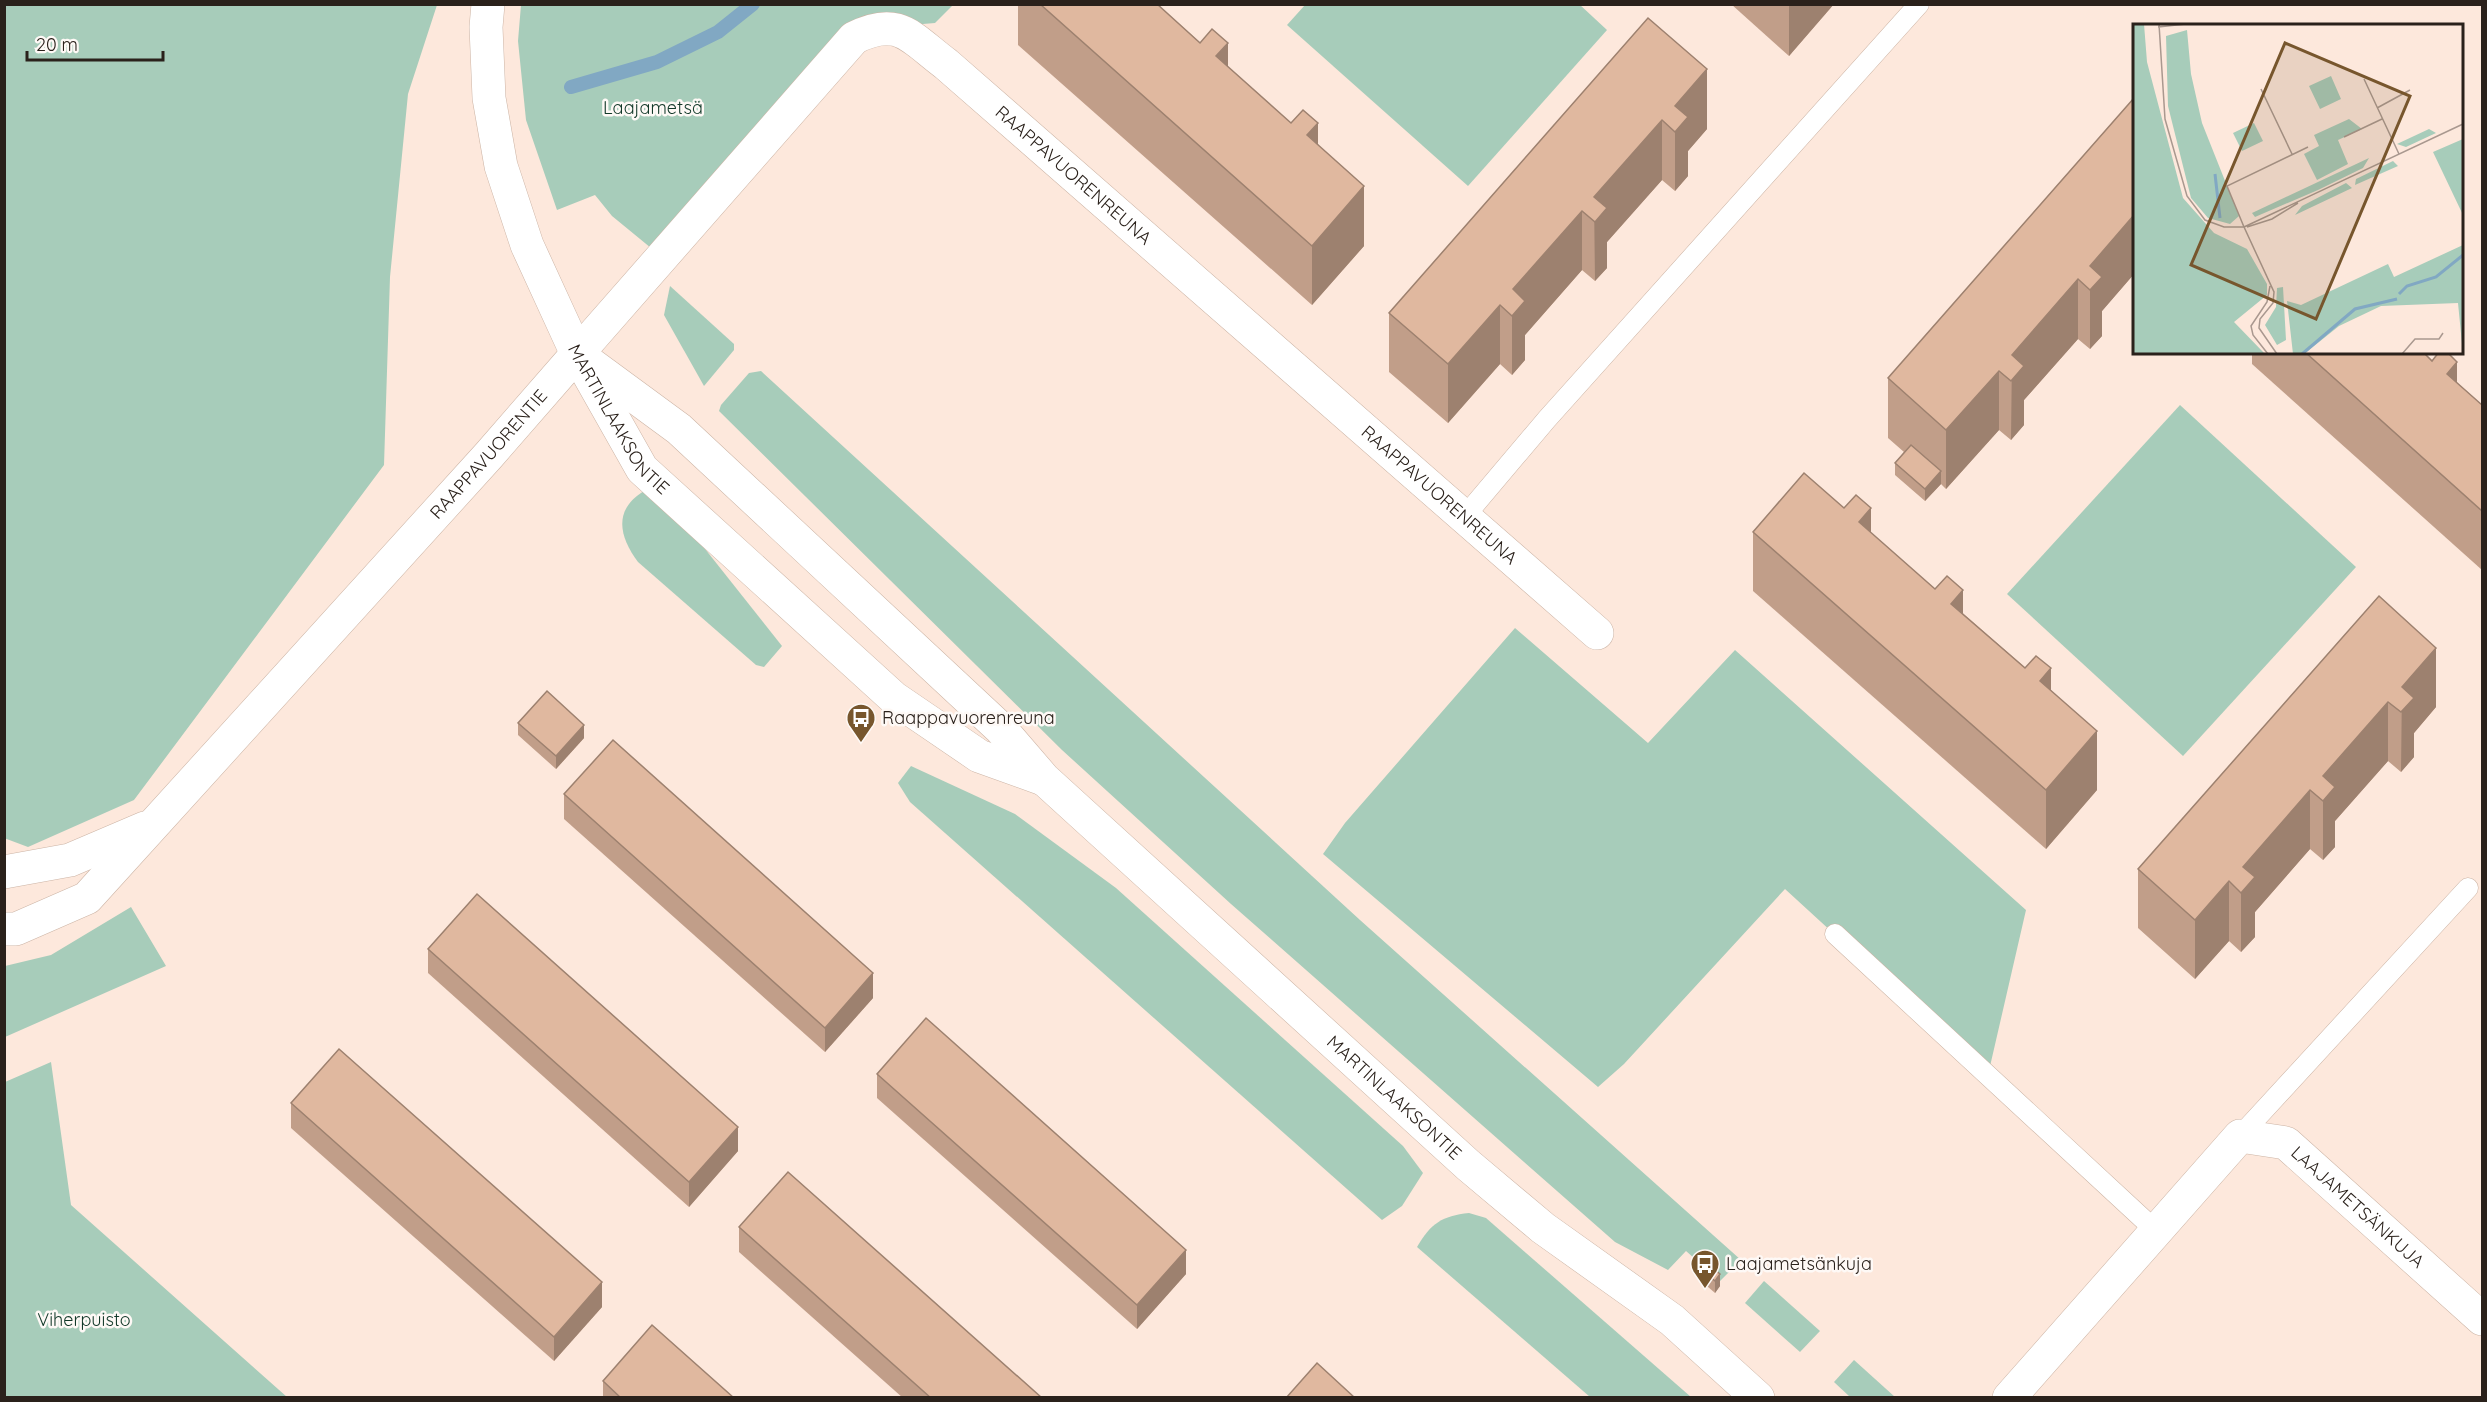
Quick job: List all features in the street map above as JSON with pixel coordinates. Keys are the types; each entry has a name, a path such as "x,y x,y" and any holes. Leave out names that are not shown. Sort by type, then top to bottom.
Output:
{"street":[{"path":"488,4 486,27 489,98 501,166 526,245 577,354"},
{"name":"RAAPPAVUORENREUNA","path":"577,354 854,38 874,28 897,28 946,64 1597,633"},
{"name":"MARTINLAAKSONTIE","path":"577,354 642,469 789,603 894,698 944,735 979,756 1044,779"},
{"name":"MARTINLAAKSONTIE","path":"577,354 679,429 987,716 1044,779 1468,1165 1543,1228 1672,1320 1758,1398"},
{"name":"RAAPPAVUORENTIE","path":"4,929 16,929 87,898 489,455 577,354"},
{"name":"RAAPPAVUORENTIE","path":"4,872 70,860 155,824"},
{"path":"2009,1398 2240,1136"},
{"name":"LAAJAMETSÄNKUJA","path":"2240,1136 2286,1143 2482,1319"}],"lane":[{"path":"1465,516 1547,418 1919,4"},
{"path":"2240,1136 2468,888"},
{"path":"1835,934 2156,1230"}],"green space":[{"path":"5,4 437,5 408,94 390,277 384,465 134,800 28,847 4,838"},
{"path":"1579,4 1607,30 1468,186 1287,25 1305,5"},
{"name":"Laajametsä","path":"521,5 953,5 935,23 874,28 662,257 612,216 595,195 557,210 526,120 518,41"},
{"path":"670,286 734,344 734,350 704,386 664,315"},
{"path":"761,371 1360,920 1741,1260 1720,1281 1686,1251 1668,1270 1615,1242 1231,904 1062,750 719,411 721,405 749,373"},
{"path":"2180,405 2356,567 2183,756 2007,594"},
{"path":"644,491 694,535 782,646 764,667 756,665 638,562 627,543 622,524 627,506"},
{"path":"1515,628 1648,743 1735,650 2026,910 1988,1075 1785,889 1624,1064 1598,1087 1323,854 1345,823"},
{"path":"911,766 1015,814 1116,888 1403,1146 1423,1173 1402,1206 1382,1220 910,802 898,783"},
{"path":"131,907 166,966 5,1037 5,966 51,955"},
{"name":"Viherpuisto","path":"51,1062 71,1205 287,1397 5,1397 5,1082"},
{"path":"1469,1213 1486,1218 1691,1397 1590,1397 1417,1247 1432,1226 1438,1222 1451,1216"},
{"path":"1764,1281 1820,1331 1800,1352 1745,1303"},
{"path":"1854,1360 1895,1397 1850,1397 1834,1382"}],"building":[{"path":"1040,4 1157,4 1200,43 1212,29 1228,43 1216,56 1291,123 1303,110 1318,123 1307,135 1364,186 1312,246"},
{"path":"1648,18 1707,69 1675,106 1688,117 1675,132 1662,120 1594,197 1607,208 1595,222 1582,211 1513,289 1525,301 1512,316 1500,305 1448,364 1389,313"},
{"path":"2133,99 2133,216 2090,266 2102,277 2090,290 2078,279 2012,355 2024,366 2011,381 1999,371 1946,430 1888,378"},
{"path":"2307,354 2425,354 2432,361 2437,354 2449,354 2457,362 2447,374 2482,405 2482,511"},
{"path":"1911,445 1941,471 1925,489 1895,463"},
{"path":"1804,473 1844,508 1856,495 1871,508 1859,522 1935,589 1947,576 1963,590 1951,604 2025,668 2036,656 2051,668 2040,681 2097,731 2046,790 1753,532"},
{"path":"2379,596 2436,648 2402,687 2414,698 2401,712 2388,702 2323,776 2335,787 2323,801 2310,790 2243,867 2255,877 2241,893 2229,881 2195,920 2138,869"},
{"path":"547,691 584,725 556,756 518,723"},
{"path":"613,740 873,973 825,1028 564,794"},
{"path":"477,894 738,1127 689,1182 428,949"},
{"path":"926,1018 1186,1250 1137,1305 877,1074"},
{"path":"339,1049 602,1282 554,1337 291,1103"},
{"path":"788,1172 1042,1398 931,1398 739,1227"},
{"path":"1705,1261 1720,1274 1715,1281 1700,1268"},
{"path":"652,1325 734,1398 621,1398 603,1381"},
{"path":"1317,1363 1355,1398 1286,1398"}],"waterway":[{"path":"571,87 657,62 718,32 753,4"}],"place":[{"name":"Raappavuorenreuna","path":"861,744"},
{"name":"Laajametsänkuja","path":"1705,1290"}]}
